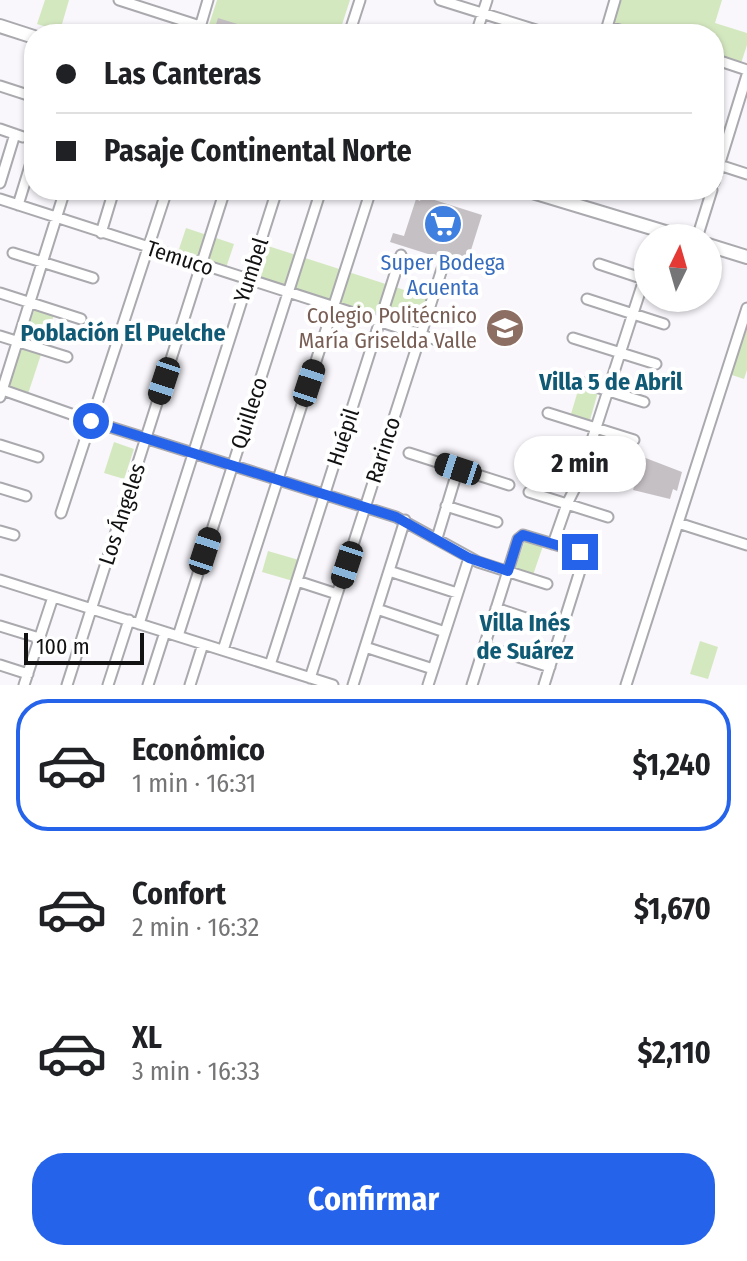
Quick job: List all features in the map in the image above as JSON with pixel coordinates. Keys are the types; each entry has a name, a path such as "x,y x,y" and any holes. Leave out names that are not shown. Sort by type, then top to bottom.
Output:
{"main road":[{"path":"1,28 24,34"},
{"path":"559,200 634,226"},
{"path":"722,249 747,257"}],"street":[{"path":"119,0 144,4 186,24"},
{"path":"201,24 208,0"},
{"path":"354,24 360,0"},
{"path":"440,0 518,24"},
{"path":"479,24 487,0"},
{"path":"608,24 615,0"},
{"path":"724,63 747,73 724,143"},
{"path":"0,86 24,94"},
{"path":"0,129 19,136 0,183"},
{"path":"724,166 747,174"},
{"path":"16,205 24,182"},
{"name":"Temuco","path":"0,199 437,340"},
{"path":"62,200 1,392 405,520 469,558 547,584"},
{"path":"101,233 111,200"},
{"path":"61,513 164,200"},
{"name":"Los Ángeles","path":"67,685 222,200"},
{"name":"Yumbel","path":"108,685 134,622 193,454 274,200"},
{"name":"Quilleco","path":"178,636 318,200"},
{"path":"223,650 368,200"},
{"path":"572,204 573,200"},
{"path":"701,224 709,200"},
{"path":"13,253 93,278"},
{"name":"Huépil","path":"270,665 401,255"},
{"path":"599,264 634,276"},
{"name":"Rarinco","path":"310,678 442,269"},
{"path":"0,293 81,319"},
{"path":"587,299 664,324"},
{"path":"626,685 747,308"},
{"path":"553,544 584,466 634,311"},
{"path":"0,336 67,357"},
{"path":"573,338 656,364"},
{"path":"561,376 644,402"},
{"path":"548,413 634,440"},
{"path":"0,445 38,457"},
{"path":"535,450 622,477"},
{"path":"409,453 509,485"},
{"path":"437,538 458,469"},
{"path":"0,488 26,496"},
{"path":"529,492 608,517"},
{"path":"446,506 497,522"},
{"path":"353,685 405,520"},
{"path":"678,523 747,545"},
{"path":"0,531 14,535"},
{"path":"475,684 484,646 521,535 583,555 544,685"},
{"path":"428,685 469,558"},
{"path":"389,571 457,593"},
{"path":"0,580 333,685"},
{"path":"297,581 337,594"},
{"path":"24,685 53,597"},
{"path":"496,608 561,630"},
{"path":"377,609 445,632"},
{"path":"0,626 39,638"},
{"path":"148,685 165,632"},
{"path":"190,685 203,644"},
{"path":"484,646 550,667"},
{"path":"365,647 433,669"},
{"path":"0,665 28,674"}],"green space":[{"path":"45,0 69,0 62,24 37,24"},
{"path":"217,0 350,0 342,24 209,24"},
{"path":"620,0 722,0 715,23 718,24 613,22"},
{"path":"724,26 747,33 741,63 724,57"},
{"path":"186,228 234,244 226,268 178,252"},
{"path":"262,244 429,298 419,330 251,280"},
{"path":"35,308 54,315 28,394 8,387"},
{"path":"747,319 747,370 744,379 729,374"},
{"path":"579,387 598,392 590,420 571,414"},
{"path":"114,442 134,449 124,479 104,473"},
{"path":"525,540 543,546 533,575 515,569"},
{"path":"268,551 299,560 293,581 262,572"},
{"path":"700,641 718,647 708,679 690,674"}],"building":[{"path":"218,18 237,24 216,24"},
{"name":"Super Bodega Acuenta","path":"416,200 435,200 482,215 466,266 390,242 393,233 404,236"},
{"path":"643,457 682,472 677,491 673,489 670,499 633,490"}],"place":[{"name":"Super Bodega Acuenta","path":"443,224"},
{"name":"Colegio Politécnico María Griselda Valle","path":"505,328"}],"district":[{"name":"Población El Puelche","path":"123,333"},
{"name":"Villa 5 de Abril","path":"611,382"},
{"name":"Villa Inés de Suárez","path":"525,637"}],"route":[{"path":"91,421 396,517 469,558 508,571 521,535 580,552"}]}
